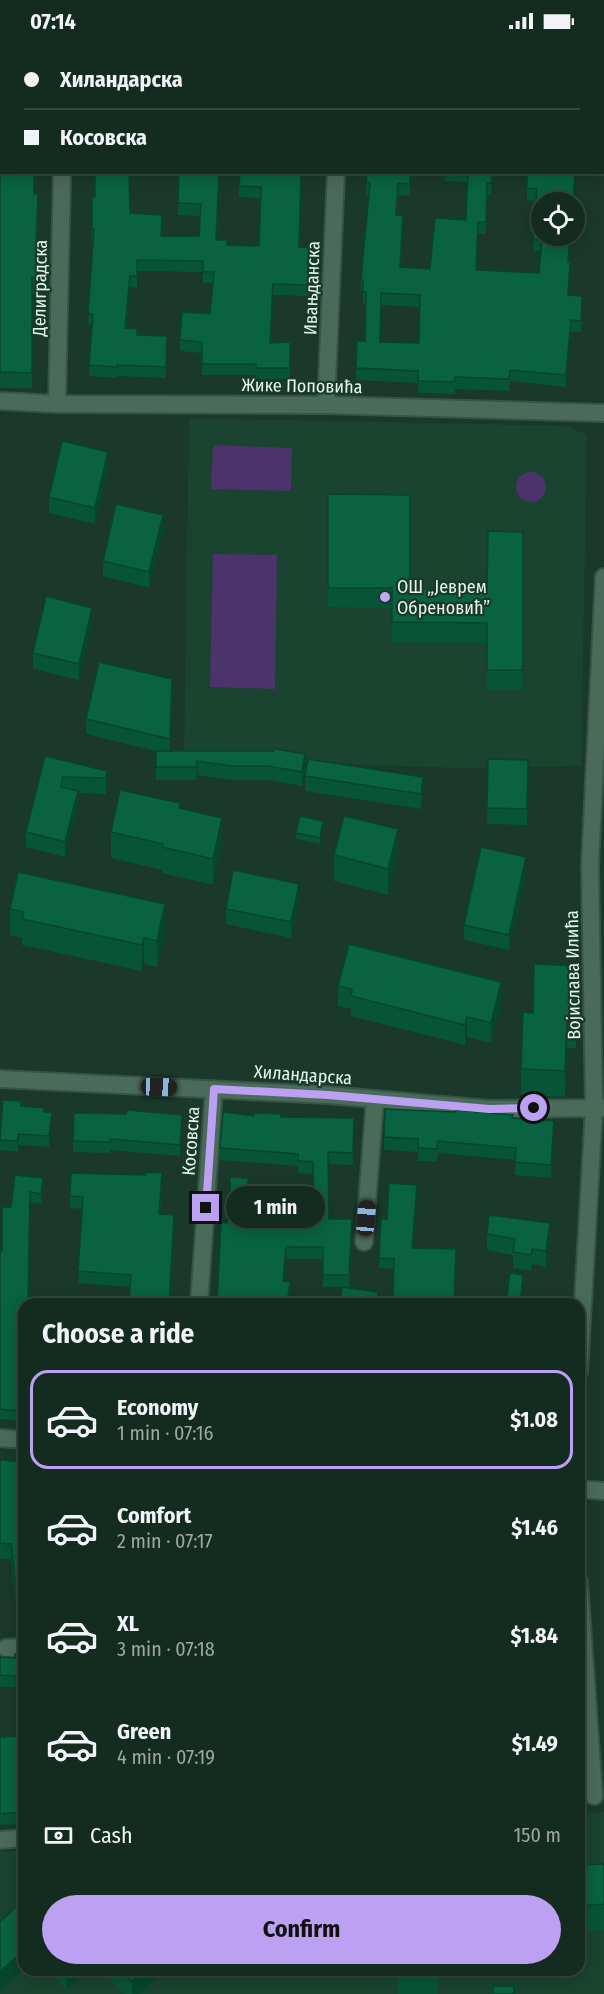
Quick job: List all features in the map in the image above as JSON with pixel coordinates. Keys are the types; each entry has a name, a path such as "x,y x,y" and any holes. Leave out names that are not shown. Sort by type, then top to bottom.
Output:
{"street":[{"name":"Делиградска","path":"57,404 62,174"},
{"name":"Ивањданска","path":"326,405 336,174"},
{"name":"Жике Поповића","path":"0,401 57,404 326,405 604,413"},
{"path":"0,401 0,417"},
{"name":"Војислава Илића","path":"585,1298 599,1108 590,865 604,577"},
{"name":"Хиландарска","path":"0,1079 214,1089 489,1109 599,1108"},
{"name":"Косовска","path":"199,1298 214,1089"},
{"path":"364,1242 375,1099"},
{"path":"0,1438 18,1440"},
{"path":"585,1490 604,1494"},
{"path":"6,1648 18,1647"},
{"path":"585,1681 592,1797"},
{"path":"0,1840 18,1838"}],"shaded area":[{"name":"ОШ „Јеврем Обреновић”","path":"189,418 567,426 587,435 581,766 457,768 184,759"},
{"path":"213,445 292,448 291,491 211,489"},
{"path":"531,472 542,476 546,487 542,498 531,502 520,498 516,487 520,476"},
{"path":"213,554 277,555 275,689 210,687"},
{"path":"604,1812 604,1994 0,1994 0,1852 18,1850 18,1976 585,1976 585,1814"}],"building":[{"path":"0,174 34,174 34,194 38,194 36,245 39,245 38,278 32,277 32,373 0,372"},
{"path":"95,174 129,174 130,213 162,215 161,236 199,236 201,204 178,203 179,174 219,174 216,240 227,240 227,245 259,246 261,187 239,186 240,174 301,174 299,247 310,248 309,285 273,284 270,343 290,342 290,368 256,368 256,364 202,364 202,342 180,340 182,312 210,314 214,272 203,272 203,261 137,260 137,276 130,276 125,328 137,329 137,335 167,336 166,367 89,365 93,314 88,313 94,229 92,229 92,197 95,197"},
{"path":"367,174 410,174 410,184 398,183 396,215 403,215 400,267 430,269 435,218 466,220 468,174 492,174 491,184 487,183 486,222 478,222 476,270 539,273 541,246 569,246 568,295 582,296 581,321 571,320 566,375 510,370 509,379 455,377 455,382 418,381 418,371 356,368 357,341 365,341 366,292 363,292 363,280 361,279 370,183 366,183","holes":["381,293 420,295 419,343 380,342"]},
{"path":"527,174 575,174 574,192 537,192 537,189 527,188"},
{"path":"62,441 108,452 95,508 49,497"},
{"path":"328,494 410,495 410,589 487,589 488,531 523,532 523,670 487,670 487,623 392,622 392,588 328,588"},
{"path":"116,504 163,515 149,572 103,561"},
{"path":"46,596 92,608 79,664 33,653"},
{"path":"99,662 172,679 170,739 86,719"},
{"path":"275,749 305,754 302,772 268,766 232,766 197,761 196,767 156,767 156,751 274,751"},
{"path":"45,756 107,771 106,778 63,777 61,787 78,791 65,842 26,832"},
{"path":"308,759 423,777 421,794 305,776"},
{"path":"488,759 528,760 527,809 487,808"},
{"path":"120,790 180,803 179,808 222,818 213,859 111,832"},
{"path":"300,816 323,821 320,838 296,833"},
{"path":"344,816 398,829 388,869 334,855"},
{"path":"481,847 526,857 509,935 464,925"},
{"path":"233,870 299,884 291,922 226,909"},
{"path":"18,872 165,904 157,941 144,938 142,945 22,919 24,912 10,909"},
{"path":"349,944 501,982 491,1023 467,1017 465,1025 351,996 352,989 338,986"},
{"path":"534,964 578,966 576,1022 567,1022 565,1071 521,1069 523,1012 533,1013"},
{"path":"3,1100 21,1101 21,1106 44,1108 44,1112 52,1112 49,1136 18,1134 18,1141 0,1140"},
{"path":"385,1109 456,1112 456,1110 554,1121 551,1165 515,1162 516,1148 438,1141 437,1149 418,1148 418,1139 384,1137"},
{"path":"127,1110 182,1115 180,1145 110,1139 110,1142 73,1141 74,1113 126,1114"},
{"path":"223,1112 254,1116 254,1113 281,1114 281,1117 354,1118 353,1153 328,1152 329,1219 352,1219 349,1275 323,1275 323,1247 286,1247 283,1281 290,1282 288,1298 217,1298 221,1222 227,1223 228,1211 231,1211 230,1177 248,1178 249,1225 282,1225 282,1214 314,1214 313,1162 298,1161 298,1154 220,1148"},
{"path":"146,1172 162,1173 159,1214 174,1215 169,1298 129,1298 131,1275 78,1271 83,1197 70,1196 71,1173 146,1175"},
{"path":"15,1175 43,1178 41,1194 30,1192 28,1297 31,1298 18,1298 18,1411 0,1409 2,1207 11,1207"},
{"path":"389,1183 417,1185 412,1248 456,1249 454,1298 393,1298 394,1259 379,1258 381,1219 387,1219"},
{"path":"489,1215 550,1223 546,1251 532,1249 531,1255 513,1252 515,1239 487,1234"},
{"path":"510,1273 523,1275 521,1298 507,1298"},
{"path":"342,1287 378,1292 377,1298 341,1298"},
{"path":"0,1460 18,1462 18,1602 11,1544 0,1543"},
{"path":"15,1654 18,1654 18,1709 16,1676 0,1675 0,1657 15,1658"},
{"path":"18,1736 18,1812 0,1814 0,1737"},
{"path":"604,1864 604,1904 585,1906 585,1865"},
{"path":"18,1905 18,1955 0,1972 0,1922"},
{"path":"127,1976 138,1976 132,1981"},
{"path":"493,1986 514,1986 514,1994 493,1994"}],"place":[{"name":"ОШ „Јеврем Обреновић”","path":"385,597"}],"route":[{"path":"206,1208 214,1089 328,1095 489,1109 534,1108"}]}
